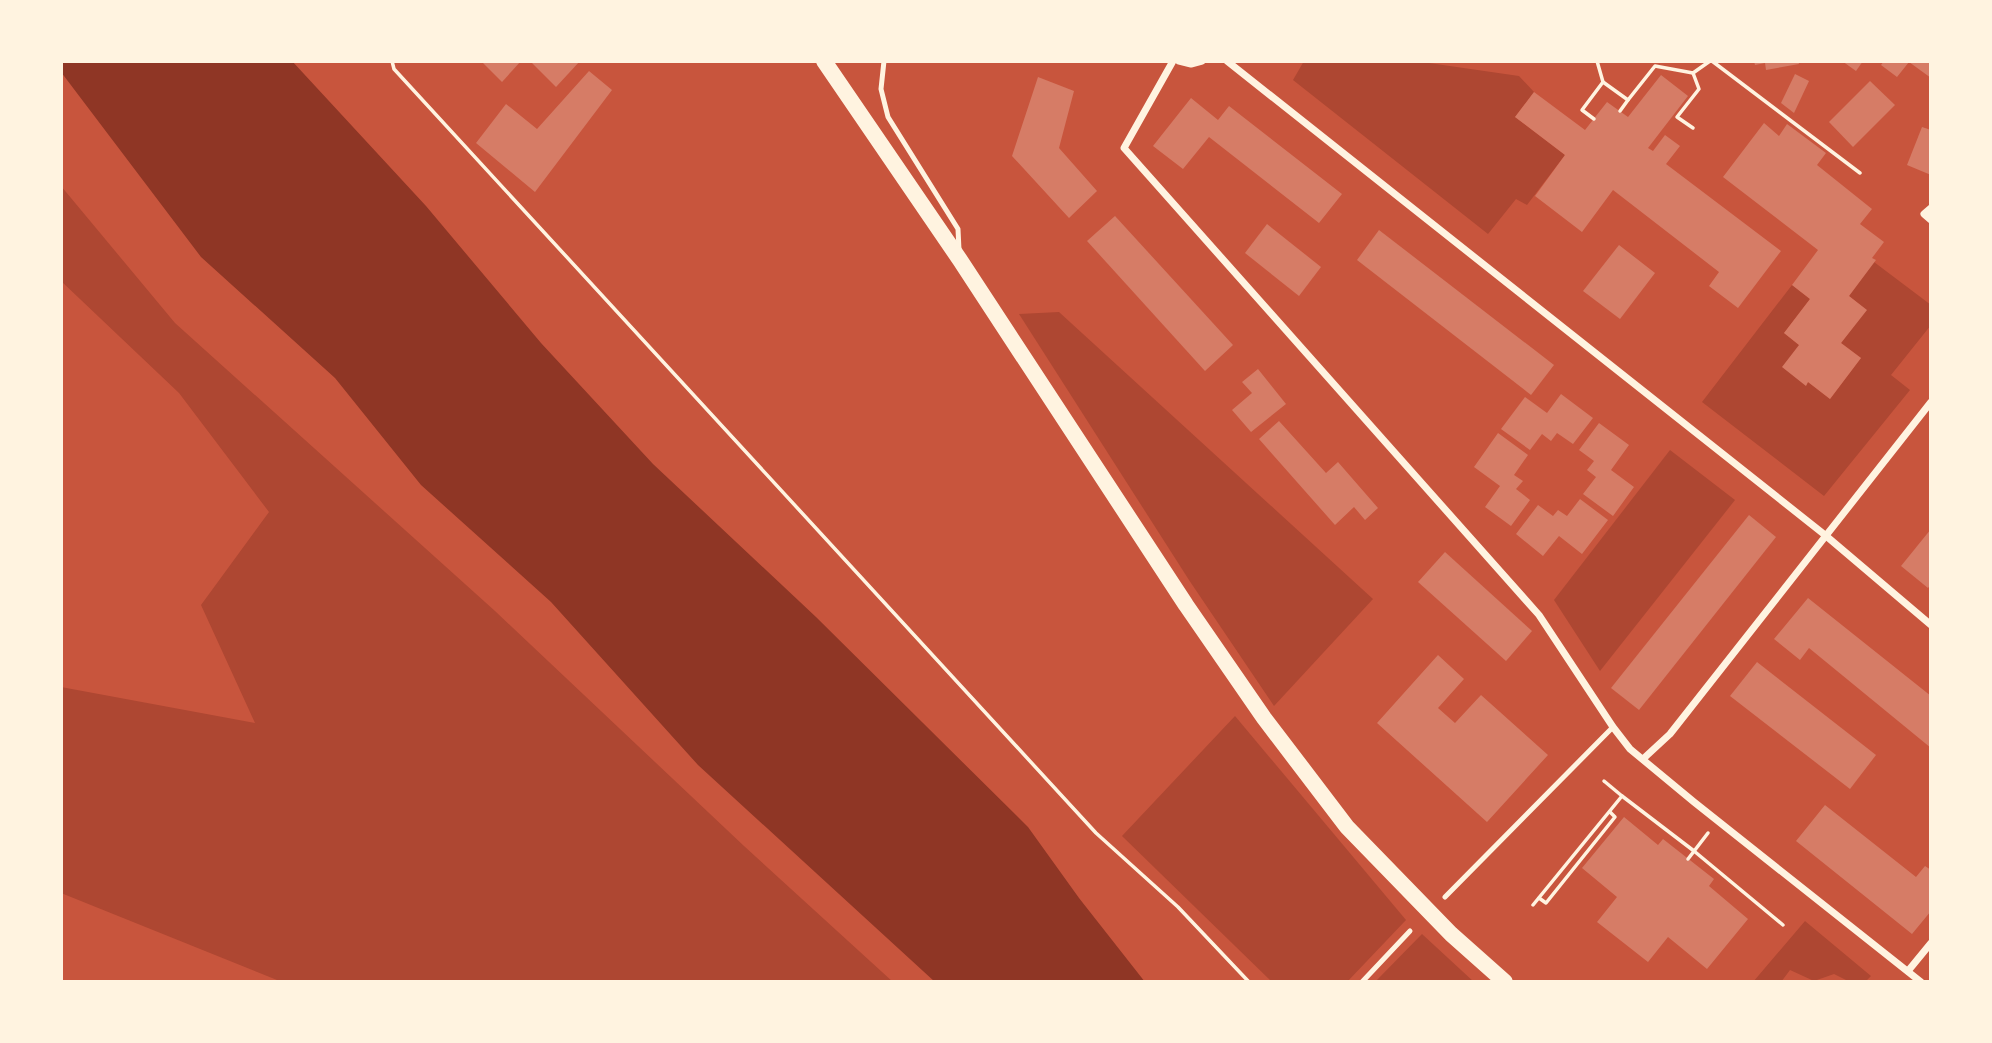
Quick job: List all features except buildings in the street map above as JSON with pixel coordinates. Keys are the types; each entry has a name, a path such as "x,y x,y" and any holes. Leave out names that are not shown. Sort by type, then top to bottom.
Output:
{"main road":[{"path":"824,61 960,260 1186,605 1264,718 1347,827 1451,934 1505,982"}],"street":[{"path":"1173,61 1124,148 1539,615 1630,749 1921,982"},
{"path":"1179,61 1191,64 1202,61"},
{"path":"1227,61 1825,536 1931,625"},
{"path":"1927,217 1931,208"},
{"path":"1643,759 1670,734 1931,402"},
{"path":"1908,971 1931,943"}],"lane":[{"path":"884,61 881,89 888,117 958,229 960,260"},
{"path":"1445,897 1613,727"},
{"path":"1362,982 1410,931"}],"path":[{"path":"392,61 394,69 1096,833 1178,907 1249,982"},
{"path":"1597,61 1604,82 1628,100"},
{"path":"1620,111 1655,66 1693,74 1711,61 1860,173"},
{"path":"1693,74 1699,89 1677,117 1693,128"},
{"path":"1594,119 1582,110 1604,82"},
{"path":"1604,781 1694,850 1783,925"},
{"path":"1533,905 1622,796"},
{"path":"1539,898 1546,903 1615,817 1610,812"},
{"path":"1688,859 1709,833"},
{"path":"1597,839 1602,843"}],"shaded area":[{"path":"61,61 292,61 426,206 541,343 653,464 816,617 1028,827 1145,982 935,982 698,765 551,602 421,485 335,378 201,257 61,72"},
{"path":"1304,61 1415,61 1519,76 1534,92 1515,117 1565,155 1527,205 1516,199 1488,234 1293,80"},
{"path":"61,186 175,323 495,611 744,846 893,982 282,982 61,893 61,687 255,723 201,605 269,512 179,393 61,281"},
{"path":"1874,262 1931,305 1931,325 1891,375 1910,390 1824,496 1702,402 1792,285 1810,299 1784,333 1799,345 1806,385 1808,382 1830,399 1861,358 1841,343 1866,310 1849,296"},
{"path":"1059,312 1373,599 1274,706 1189,580 1019,314"},
{"path":"1670,450 1735,500 1600,671 1554,600"},
{"path":"1235,716 1406,920 1347,982 1272,982 1122,836"},
{"path":"1805,921 1871,976 1865,982 1850,982 1834,974 1814,981 1790,970 1781,982 1753,982"},
{"path":"1422,934 1474,982 1375,982"}]}
